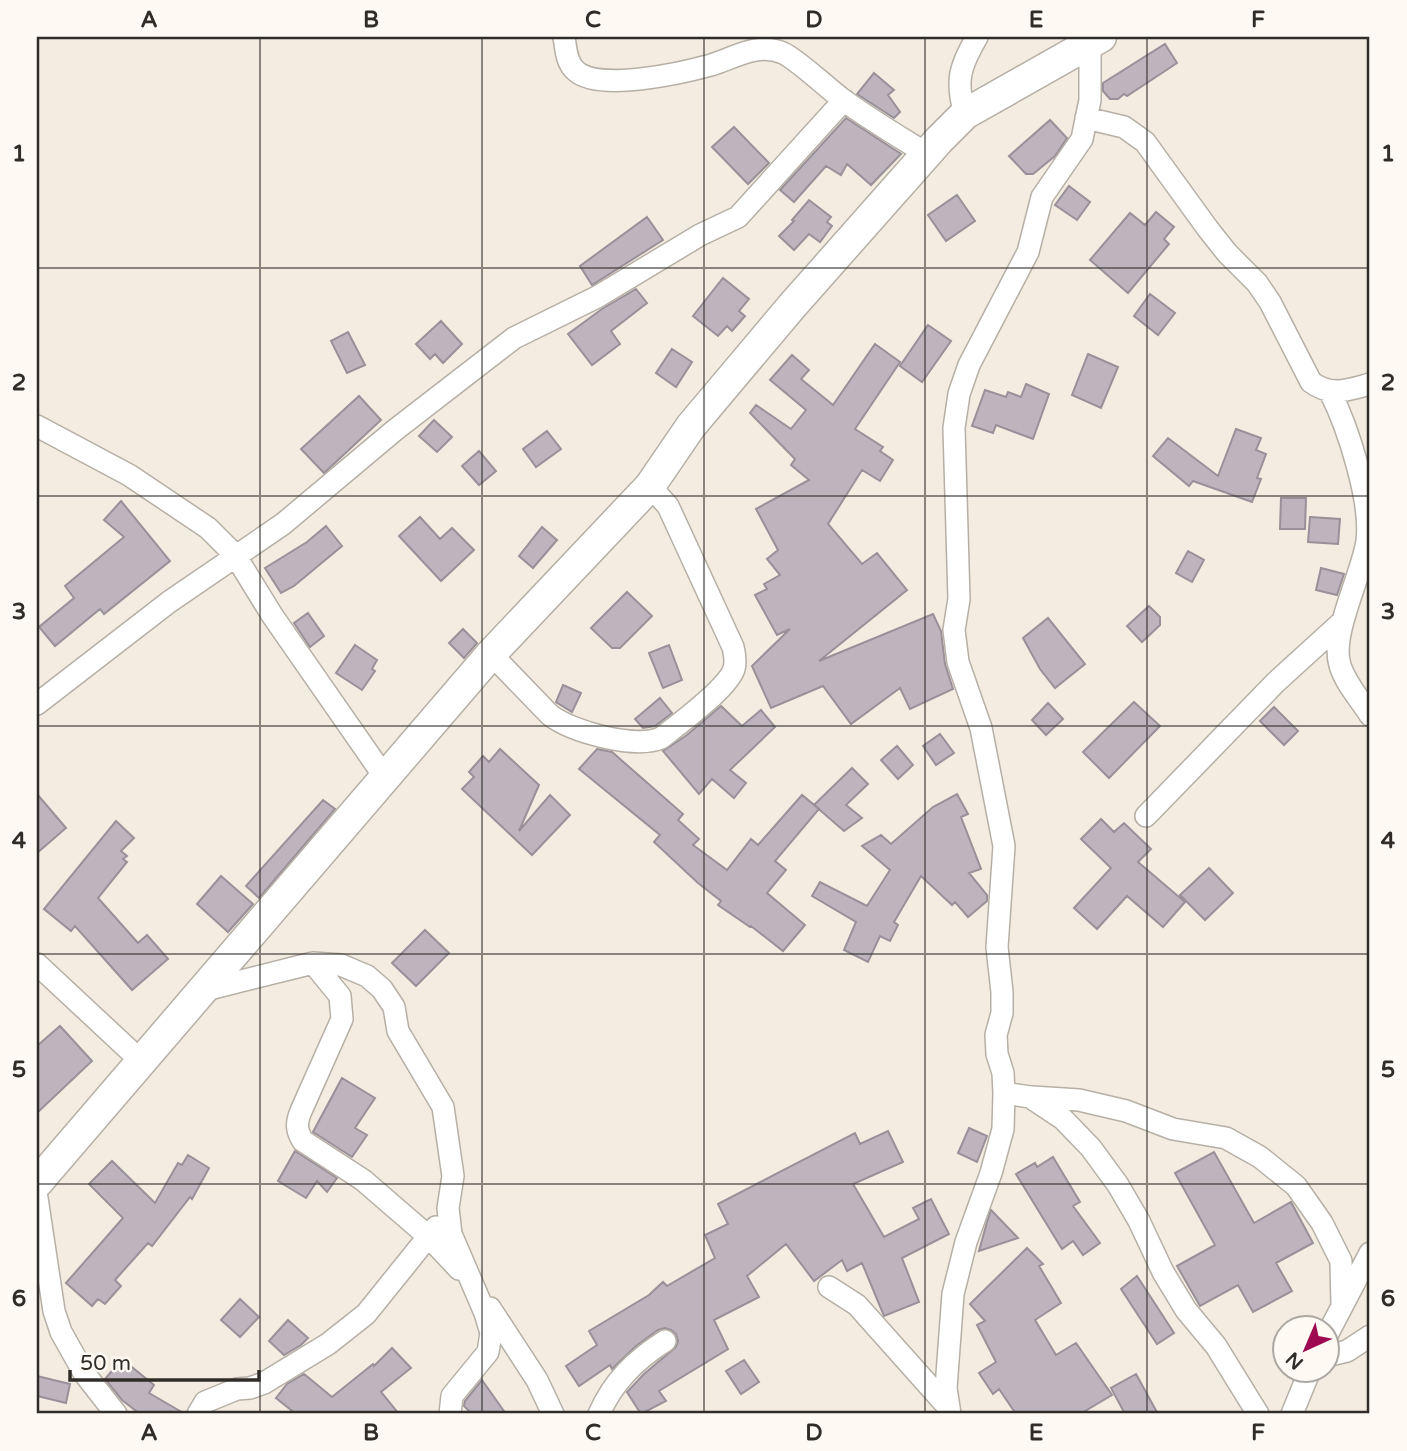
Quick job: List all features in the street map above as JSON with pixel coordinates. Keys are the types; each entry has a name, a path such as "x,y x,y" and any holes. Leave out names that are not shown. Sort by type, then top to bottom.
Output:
{"street":[{"path":"564,37 570,64 575,71 593,80 613,81 660,75 714,64 750,51 766,49 783,53 844,100 927,154"},
{"path":"965,114 959,94 961,66 977,37"},
{"path":"37,1183 491,654 650,486 691,426 792,306 927,154 965,114 1094,39"},
{"path":"949,1410 946,1388 953,1294 966,1242 991,1173 1003,1129 1004,1093 996,1035 1002,1013 998,922 1004,846 981,728 958,662 954,630 959,598 959,534 954,492 954,428 959,394 969,365 1028,252 1042,197 1082,139 1090,100 1094,39"},
{"path":"38,703 169,602 283,524 395,430 514,338 597,297 700,235 738,217 844,100"},
{"path":"1087,118 1124,127 1145,142 1227,253 1257,283 1270,302 1311,382 1330,392 1370,384"},
{"path":"1330,392 1350,440 1367,521 1364,555 1336,651 1340,666 1370,715"},
{"path":"37,426 129,475 208,528 235,555 272,615 386,779"},
{"path":"491,654 561,724 574,730 636,742 649,743 661,738 720,689 733,672 736,660 733,648 668,506 650,486"},
{"path":"1146,816 1275,683 1345,620"},
{"path":"37,964 52,975 141,1061"},
{"path":"201,991 313,964 341,965 367,976 382,989 394,1007 398,1031 443,1107 453,1176 448,1208 451,1234 460,1258 537,1380 553,1414"},
{"path":"313,964 340,996 342,1019 300,1111 297,1132 303,1140 363,1180 429,1237 474,1284 491,1333 488,1352 452,1396 450,1414"},
{"path":"1004,1093 1079,1100 1126,1111 1172,1129 1226,1138 1260,1157 1296,1186 1322,1223 1341,1261 1342,1306"},
{"path":"1030,1097 1063,1119 1091,1148 1118,1185 1186,1310 1216,1346 1258,1414"},
{"path":"37,1198 54,1311 61,1332 84,1373 116,1414"},
{"path":"198,1414 205,1402 215,1397 264,1383 328,1344 366,1314 429,1237 448,1208"},
{"path":"1338,1314 1370,1253"},
{"path":"830,1287 857,1305 949,1410"},
{"path":"1340,1353 1370,1336"},
{"path":"599,1414 615,1383 643,1355 664,1341"},
{"path":"1292,1414 1304,1384"}],"building":[{"path":"1165,44 1177,63 1127,96 1124,94 1118,99 1110,99 1103,91 1103,83"},
{"path":"874,73 894,90 888,95 900,112 894,118 857,94"},
{"path":"846,118 901,154 871,185 847,164 841,175 826,166 794,202 780,190"},
{"path":"1050,120 1067,138 1055,156 1033,174 1026,174 1009,156"},
{"path":"734,127 769,163 748,184 712,147"},
{"path":"1069,186 1090,202 1077,220 1055,205"},
{"path":"957,195 975,221 946,241 928,215"},
{"path":"809,200 831,217 827,222 832,226 820,242 809,234 794,250 779,236"},
{"path":"1156,212 1174,227 1164,239 1169,244 1128,293 1090,260 1130,213 1145,225"},
{"path":"647,217 663,240 592,285 580,266"},
{"path":"723,278 749,299 739,311 745,316 732,331 727,326 718,336 693,316"},
{"path":"636,289 647,303 611,331 620,344 592,365 568,334"},
{"path":"1150,294 1175,313 1158,335 1134,316"},
{"path":"441,321 462,344 443,363 435,354 430,359 416,344"},
{"path":"928,325 951,341 922,382 900,366"},
{"path":"348,332 365,365 347,373 331,341"},
{"path":"875,344 900,362 855,429 883,447 880,451 893,460 880,481 862,470 828,524 862,564 877,553 907,590 819,661 933,614 941,631 945,664 953,689 910,709 900,688 851,724 823,686 771,708 752,666 790,629 777,635 755,595 767,589 764,584 780,575 767,559 778,550 756,509 809,480 791,465 795,459 750,413 756,405 791,429 806,410 770,380 792,355 809,370 801,379 833,405"},
{"path":"672,349 692,362 676,387 656,373"},
{"path":"1088,354 1118,367 1101,408 1072,395"},
{"path":"1026,384 1049,394 1033,439 996,425 993,433 972,426 985,390 1006,397 1008,392 1021,397"},
{"path":"359,396 381,420 324,473 301,449"},
{"path":"434,420 452,437 437,452 419,436"},
{"path":"1236,429 1261,438 1256,450 1266,454 1257,478 1261,479 1252,502 1193,481 1189,486 1153,456 1168,438 1218,476"},
{"path":"547,431 561,449 536,467 523,449"},
{"path":"479,451 496,471 479,485 462,466"},
{"path":"1281,498 1306,498 1305,529 1280,529"},
{"path":"121,501 170,561 104,614 100,609 55,646 39,627 74,598 65,586 124,537 104,520"},
{"path":"420,517 440,539 452,528 474,550 441,581 399,536"},
{"path":"1310,517 1340,519 1338,544 1308,542"},
{"path":"326,526 342,546 294,586 281,593 265,568 307,542"},
{"path":"542,527 557,540 533,568 519,556"},
{"path":"1188,551 1204,560 1192,582 1176,573"},
{"path":"1321,568 1344,574 1337,595 1316,590"},
{"path":"627,592 652,616 620,648 612,648 591,628"},
{"path":"1149,606 1160,617 1160,625 1142,642 1127,626"},
{"path":"308,613 324,636 310,647 294,623"},
{"path":"1048,618 1085,664 1055,688 1040,669 1023,638"},
{"path":"463,629 477,643 464,658 449,643"},
{"path":"355,645 377,660 372,669 375,671 362,690 336,673"},
{"path":"669,645 682,680 663,688 649,653"},
{"path":"563,685 581,693 572,712 556,702"},
{"path":"660,698 672,713 655,726 643,728 635,719"},
{"path":"1134,702 1160,726 1109,778 1083,752"},
{"path":"1048,703 1063,719 1046,735 1032,720"},
{"path":"721,706 742,726 761,710 775,727 730,770 746,783 734,798 712,779 699,794 663,751"},
{"path":"1274,707 1298,731 1284,745 1260,721"},
{"path":"940,734 954,753 936,765 923,746"},
{"path":"897,746 913,765 898,779 881,760"},
{"path":"500,749 539,785 519,831 550,795 570,815 532,855 462,789 474,777 469,772 483,756 489,762"},
{"path":"597,749 612,752 683,814 678,820 699,839 693,845 727,870 751,839 758,845 802,795 819,809 775,861 786,870 767,893 805,925 783,951 718,905 721,901 654,842 660,835 579,769"},
{"path":"852,768 868,784 846,805 862,818 844,831 814,805"},
{"path":"37,794 66,828 37,853"},
{"path":"957,794 968,814 961,817 981,869 969,873 987,895 987,901 968,917 955,902 952,905 921,876 894,922 898,925 890,941 880,936 868,962 844,950 856,922 812,896 820,882 867,906 890,870 862,846 881,835 891,844 933,807"},
{"path":"323,800 335,809 259,898 246,886"},
{"path":"1101,819 1114,832 1124,823 1151,849 1138,862 1185,902 1163,927 1127,896 1097,929 1074,908 1111,868 1081,839"},
{"path":"116,821 134,838 121,851 127,856 123,859 127,862 98,898 138,943 147,935 168,959 132,990 75,926 71,931 44,909"},
{"path":"1209,868 1233,893 1205,920 1180,895"},
{"path":"221,876 253,904 228,932 197,904"},
{"path":"425,930 449,953 416,986 392,963"},
{"path":"60,1026 92,1061 37,1113 37,1046"},
{"path":"342,1078 375,1098 355,1128 367,1135 352,1157 313,1132"},
{"path":"969,1128 987,1136 977,1162 958,1153"},
{"path":"888,1131 903,1162 853,1184 884,1237 919,1219 913,1208 931,1199 949,1234 902,1258 919,1302 884,1316 862,1263 847,1271 842,1260 814,1281 786,1244 747,1276 759,1297 714,1320 728,1349 659,1391 666,1401 641,1414 627,1392 676,1347 676,1334 665,1328 636,1346 612,1369 610,1365 579,1386 566,1366 597,1345 589,1331 649,1295 663,1282 667,1286 715,1258 705,1235 728,1224 718,1204 855,1133 860,1144"},
{"path":"295,1151 337,1178 327,1192 317,1181 306,1198 278,1181"},
{"path":"1214,1152 1254,1223 1291,1202 1313,1243 1276,1263 1292,1291 1253,1312 1238,1285 1200,1306 1177,1266 1215,1245 1175,1173"},
{"path":"188,1155 209,1168 192,1199 190,1197 152,1246 148,1243 115,1280 121,1286 105,1304 98,1299 92,1306 66,1283 123,1218 89,1184 112,1161 155,1203 178,1163 182,1165"},
{"path":"1053,1157 1080,1202 1073,1206 1100,1243 1083,1255 1073,1241 1062,1249 1016,1174 1035,1163 1037,1167"},
{"path":"991,1210 1018,1238 979,1251 987,1222"},
{"path":"1027,1248 1043,1264 1039,1266 1061,1303 1035,1320 1056,1355 1076,1343 1112,1395 1080,1414 1016,1414 999,1389 993,1394 979,1373 996,1362 977,1325 985,1321 970,1304"},
{"path":"1137,1276 1174,1333 1157,1344 1121,1289"},
{"path":"240,1299 259,1317 240,1337 221,1320"},
{"path":"288,1320 308,1338 284,1355 269,1341"},
{"path":"392,1348 411,1368 381,1392 399,1414 296,1414 276,1398 287,1384 304,1374 332,1397 373,1364 374,1366"},
{"path":"122,1359 154,1385 149,1393 185,1414 140,1414 122,1400 105,1379"},
{"path":"744,1360 759,1382 741,1394 726,1371"},
{"path":"1136,1374 1158,1414 1125,1414 1111,1388"},
{"path":"37,1376 70,1384 66,1403 37,1396"},
{"path":"482,1380 506,1414 472,1414 464,1406"}]}
